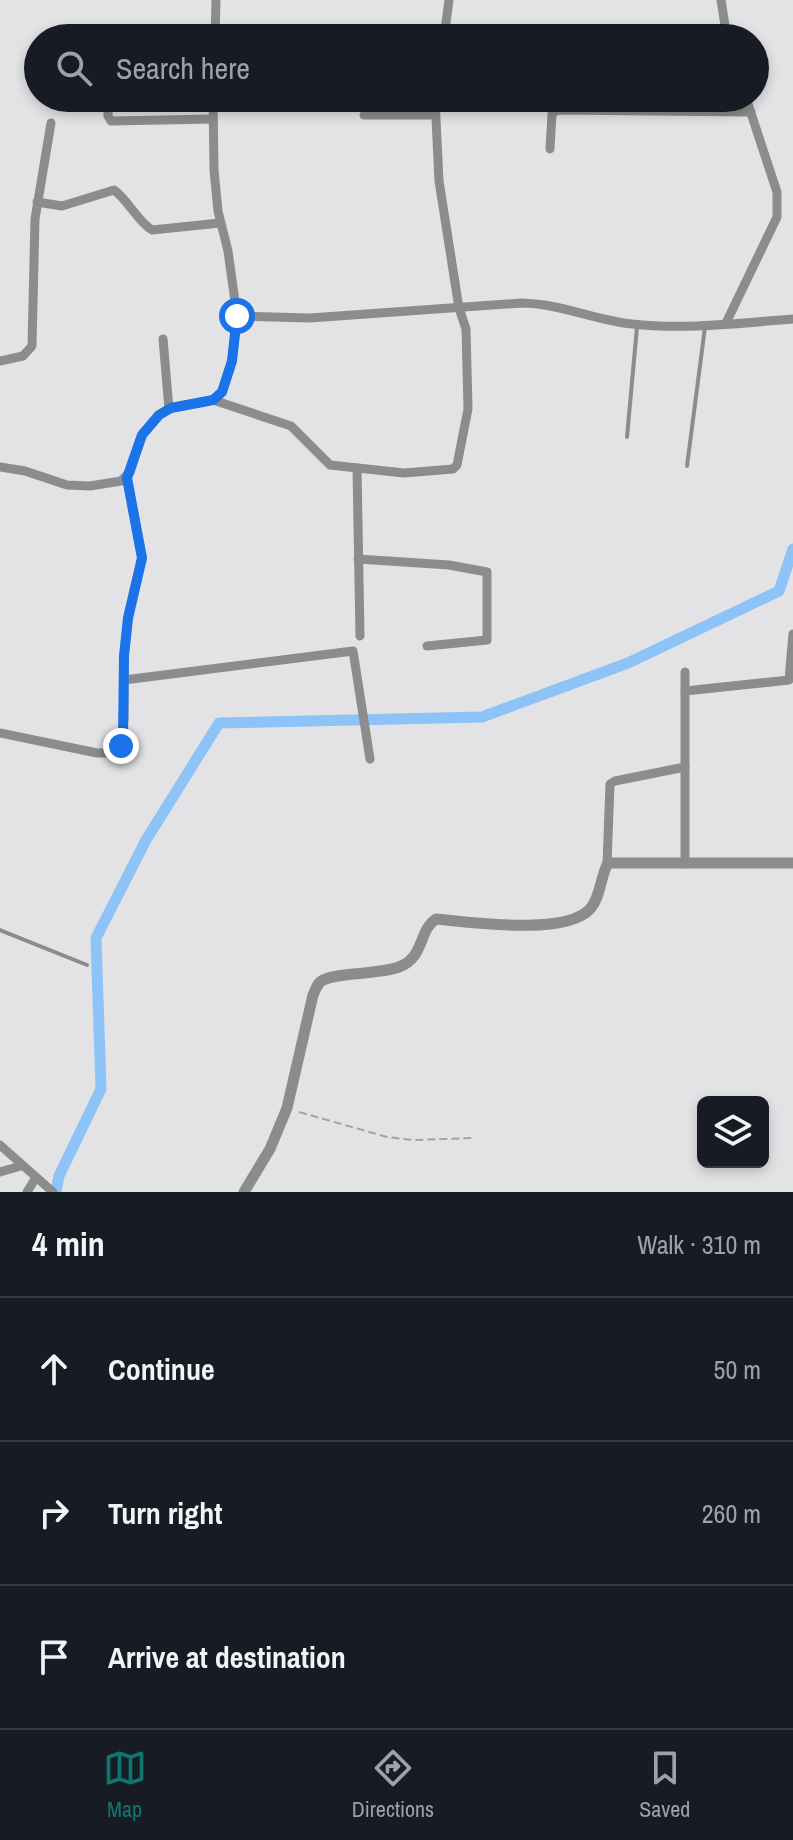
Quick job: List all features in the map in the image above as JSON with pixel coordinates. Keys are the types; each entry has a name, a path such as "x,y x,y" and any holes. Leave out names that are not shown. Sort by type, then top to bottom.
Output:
{"street":[{"path":"215,24 216,0"},
{"path":"446,24 449,0"},
{"path":"721,0 725,24"},
{"path":"108,112 111,121 213,119"},
{"path":"213,112 214,170 220,223 228,251 237,316 236,338 226,384 213,400"},
{"path":"550,149 554,112"},
{"path":"726,323 777,217 777,192 751,112"},
{"path":"0,733 85,751 115,751 123,739 128,618 142,558 127,478 142,435 159,415 169,409 213,400 291,426 328,465 410,473 453,469 457,465 468,409 466,329 459,308 439,181 435,115 364,115"},
{"path":"0,361 23,356 32,346 35,219 51,123"},
{"path":"37,202 62,206 114,190 130,204 149,229 220,223"},
{"path":"237,316 310,318 522,303 557,305 637,324 793,319"},
{"path":"163,339 169,409"},
{"path":"0,467 78,486 127,478"},
{"path":"357,468 360,636"},
{"path":"358,559 449,565 487,572 487,640 427,646"},
{"path":"685,691 791,681 793,634"},
{"path":"124,680 353,651 370,759"},
{"path":"685,672 685,864"},
{"path":"244,1192 270,1149 287,1108 310,1005 319,983 325,978 384,971 410,962 420,949 431,922 436,919 533,926 583,915 592,907 607,864 610,784 685,767"},
{"path":"607,864 793,863"},
{"path":"0,1145 48,1189"},
{"path":"0,1172 21,1166"},
{"path":"27,1192 35,1179"}],"lane":[{"path":"627,437 637,324"},
{"path":"687,466 706,324"},
{"path":"0,930 87,965"}],"path":[{"path":"287,1108 387,1137 413,1140 474,1138"}],"waterway":[{"path":"56,1192 59,1176 101,1089 96,938 146,840 219,723 482,717 628,663 779,591 793,549"}],"route":[{"path":"121,746 128,618 142,558 127,478 142,435 159,415 171,408 213,400 222,392 232,361 237,316"}]}
